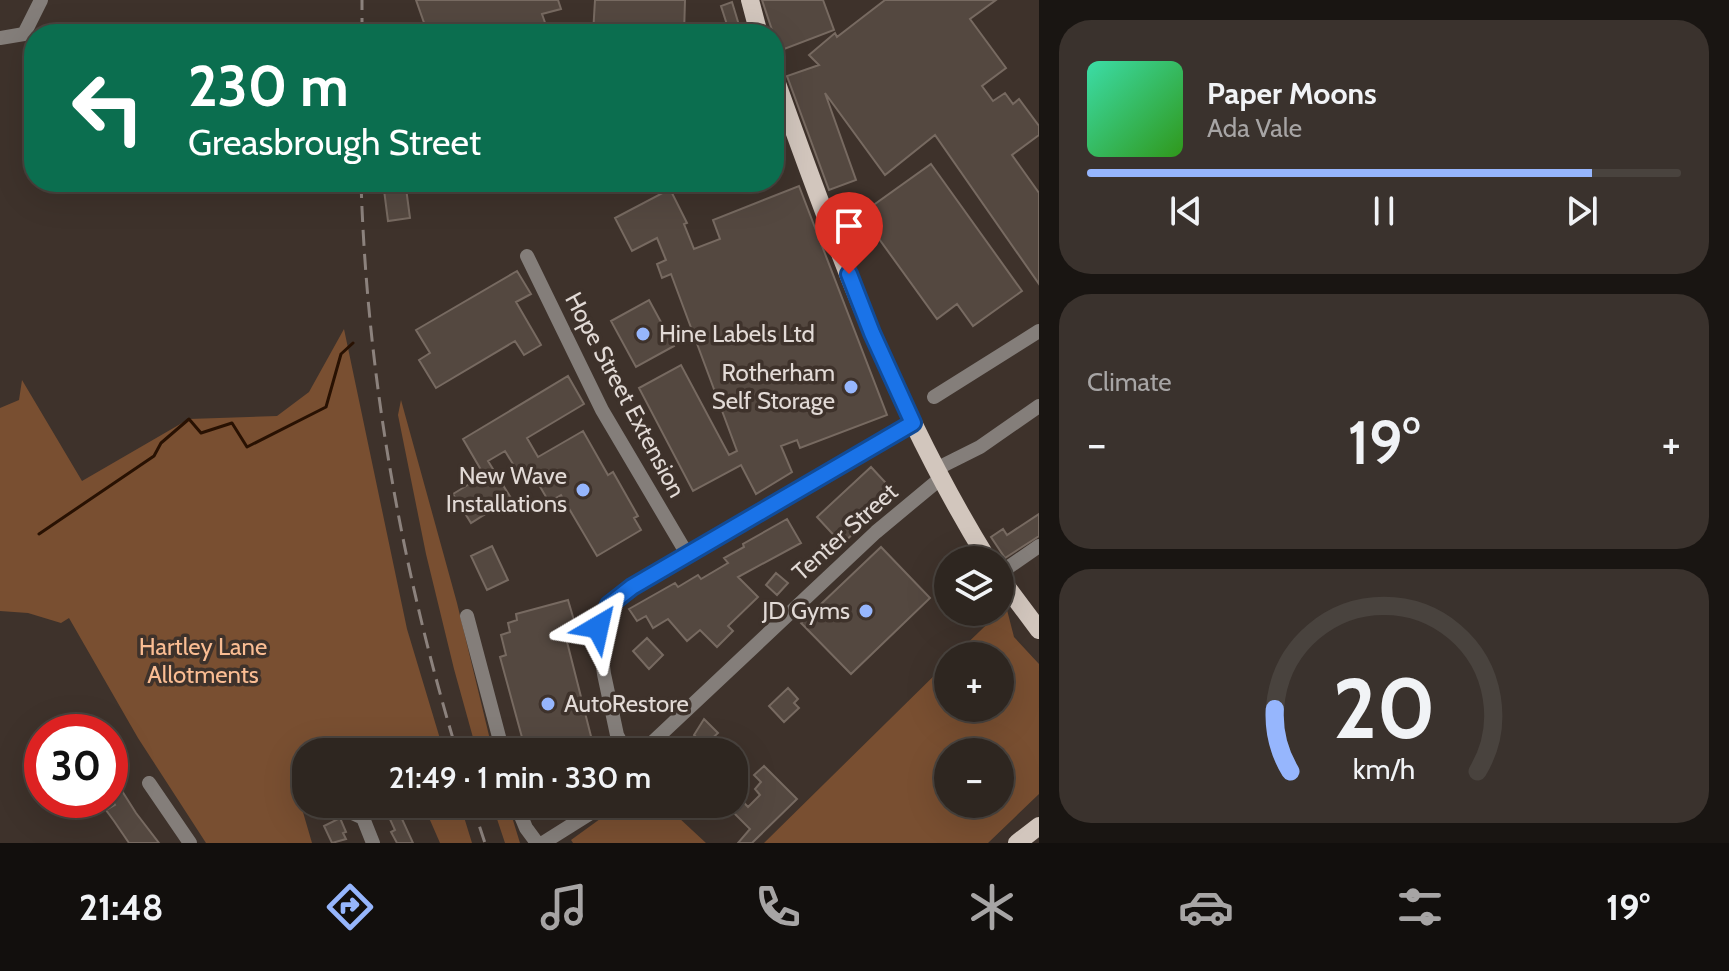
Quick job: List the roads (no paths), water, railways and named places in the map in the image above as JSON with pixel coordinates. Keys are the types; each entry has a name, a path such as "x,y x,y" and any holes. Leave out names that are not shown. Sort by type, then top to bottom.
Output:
{"main road":[{"path":"741,0 754,24"},
{"path":"750,0 756,24"},
{"path":"784,101 872,333 938,474 980,546"},
{"path":"1014,595 1039,630"},
{"path":"1017,843 1039,826"}],"street":[{"path":"29,24 41,0"},
{"path":"0,38 24,34"},
{"name":"Hope Street Extension","path":"527,256 602,410 687,554"},
{"path":"934,397 1039,331"},
{"name":"Tenter Street","path":"657,738 938,474 1039,406"},
{"path":"619,738 604,674 598,627 609,605 632,587 687,554 913,423"},
{"path":"1014,565 1039,546"},
{"path":"467,616 499,738"},
{"path":"149,783 190,843"},
{"path":"358,818 373,843"},
{"path":"522,818 526,828 548,841 583,818"}],"waterway":[{"path":"39,534 154,456 161,443 189,419 201,433 232,423 247,447 326,407 341,354 353,343"}],"railway":[{"path":"362,0 362,24"},
{"path":"362,192 371,326 390,470 419,612 453,738"},
{"path":"477,818 485,843"}],"place":[{"name":"Hine Labels Ltd","path":"643,334"},
{"name":"Rotherham Self Storage","path":"851,387"},
{"name":"New Wave Installations","path":"583,490"},
{"name":"JD Gyms","path":"866,611"},
{"name":"AutoRestore","path":"548,704"}],"park label":[{"name":"Hartley Lane Allotments","path":"203,661"}]}
